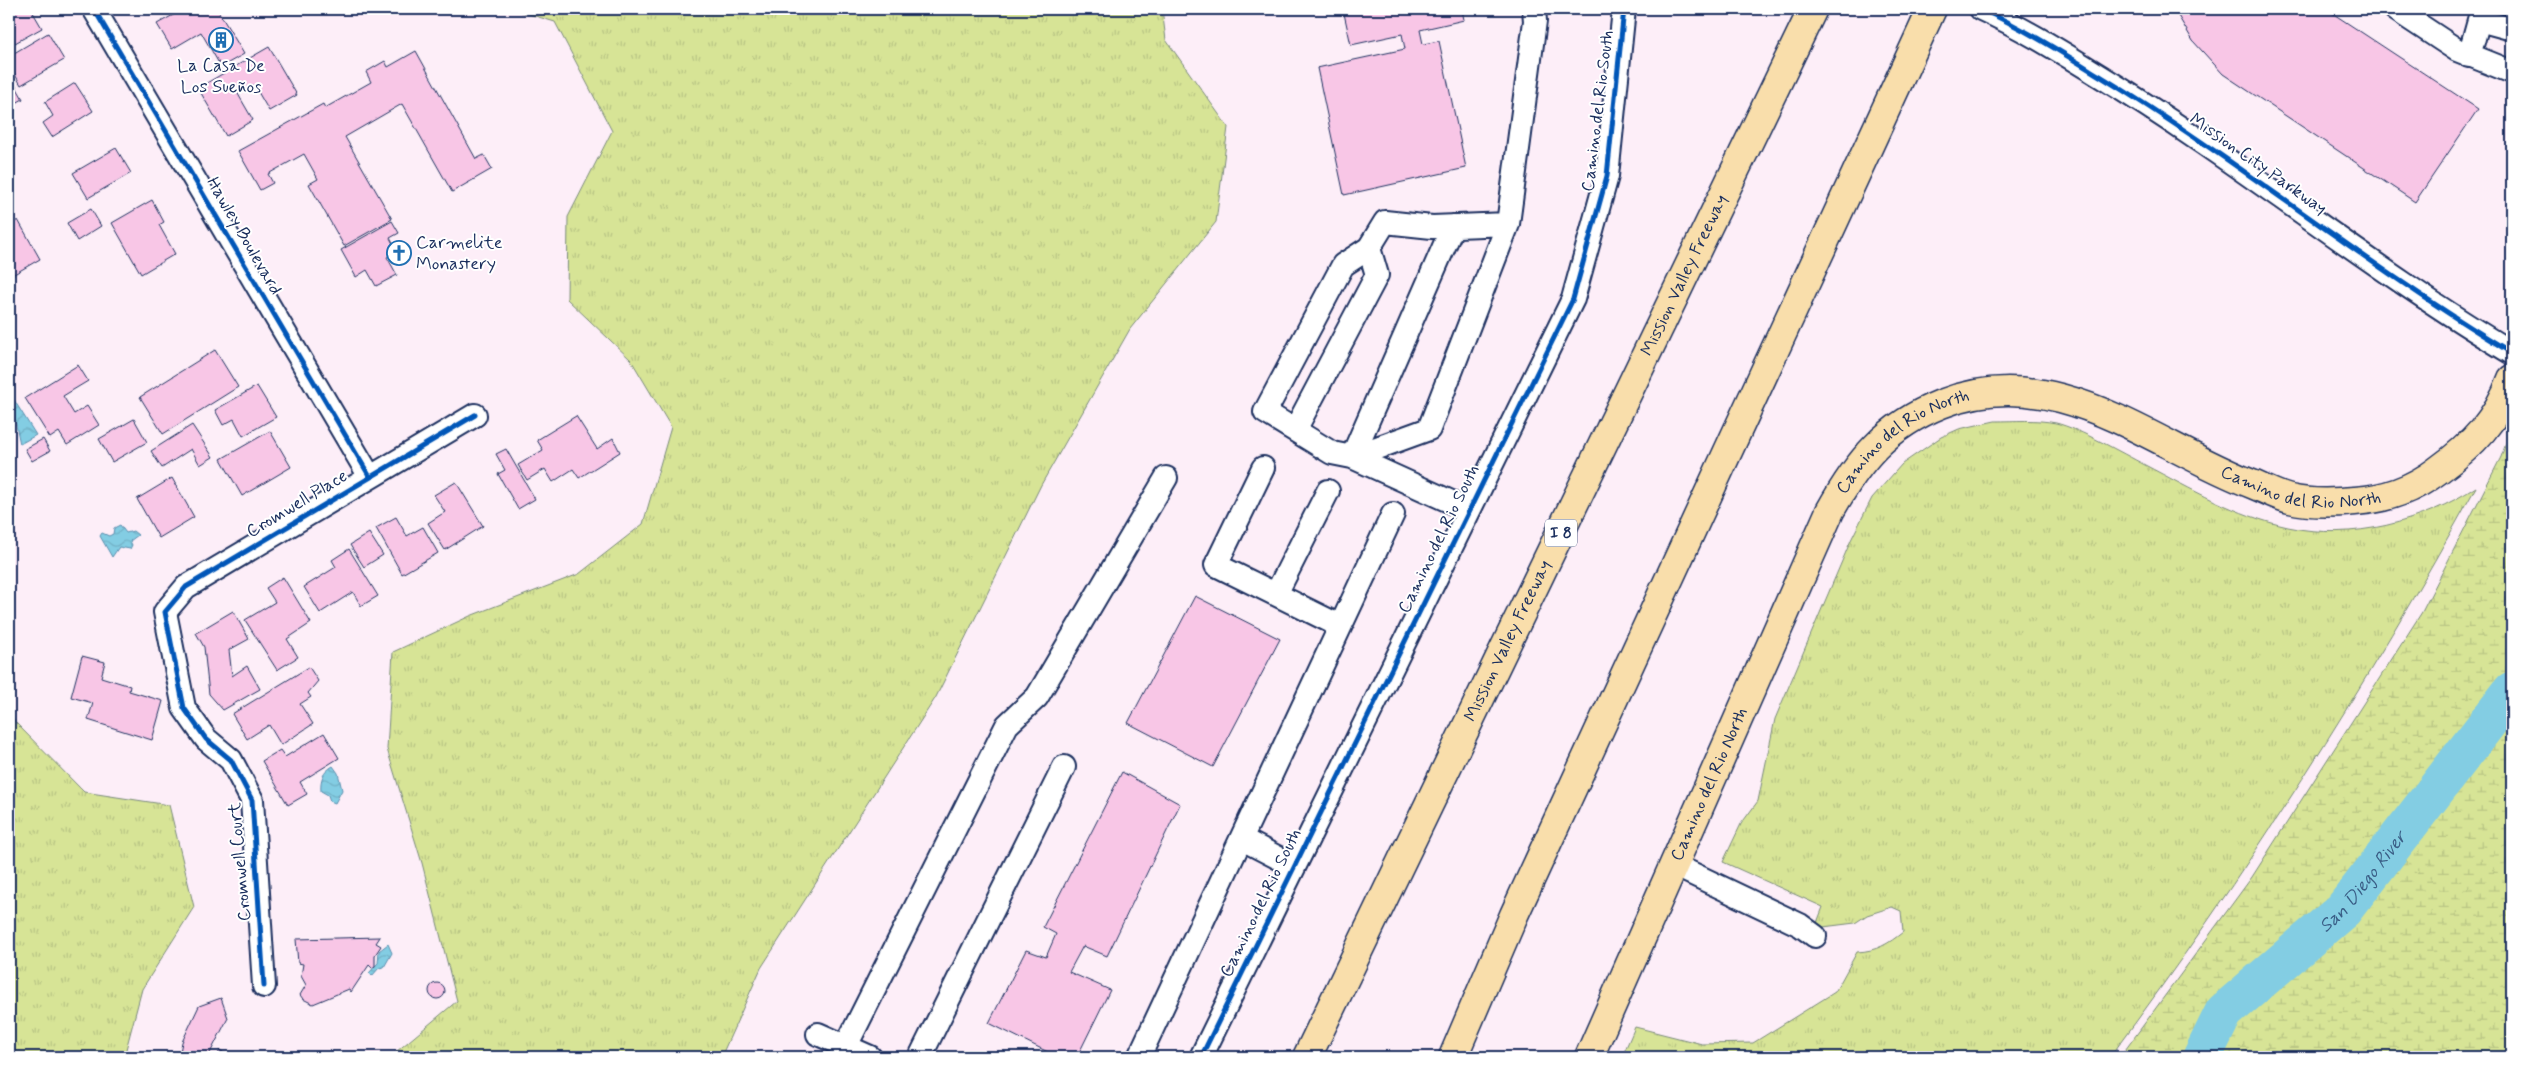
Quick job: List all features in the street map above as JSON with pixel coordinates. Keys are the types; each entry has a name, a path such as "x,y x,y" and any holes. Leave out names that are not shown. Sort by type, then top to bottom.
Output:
{"main road":[{"name":"Mission Valley Freeway","path":"1307,1057 1813,9"},
{"path":"1453,1057 1514,915 1932,9"},
{"name":"Camino del Rio North","path":"1588,1057 1830,511 1848,479 1863,459 1902,424 1925,411 1954,399 2001,390 2048,394 2096,410 2234,478 2290,499 2335,503 2373,500 2403,492 2431,476 2460,454 2484,431 2503,403 2512,378"}],"street":[{"name":"Hawley Boulevard","path":"94,9 370,477"},
{"path":"1352,457 1429,430 1508,224 1535,21 1534,9"},
{"name":"Camino del Rio South","path":"1201,1057 1573,299 1607,176 1624,9"},
{"name":"Mission City Parkway","path":"1981,9 2017,25 2160,113 2452,318 2512,353"},
{"path":"2395,9 2417,15 2457,50 2512,72"},
{"path":"2469,56 2480,14 2512,29"},
{"path":"1469,510 1352,457 1332,453 1265,412 1343,266 1369,248 1385,222 1432,227 1508,224"},
{"path":"1352,457 1453,226"},
{"path":"1295,430 1377,275 1369,248"},
{"name":"Cromwell Place","path":"186,587 475,415"},
{"path":"1264,468 1216,565 1340,626"},
{"path":"818,1034 861,1054 1007,725 1037,697 1166,478"},
{"path":"1276,594 1328,491"},
{"path":"1139,1057 1392,514"},
{"name":"Cromwell Court","path":"186,587 165,612 184,708 206,739 231,760 252,800 264,986"},
{"path":"920,1057 1064,767"},
{"path":"1242,839 1294,866"},
{"path":"1672,864 1784,917 1815,936"}],"green space":[{"path":"512,9 1162,9 1166,40 1228,127 1216,222 1130,329 1041,485 936,697 761,968 721,1057 390,1057 457,1001 422,863 387,749 393,652 470,616 579,574 643,524 671,427 631,360 567,299 568,217 612,131 555,22"},
{"path":"1995,421 2041,421 2066,426 2232,509 2269,522 2312,531 2362,530 2410,519 2433,510 2476,487 2392,634 2303,778 2209,919 2110,1057 1622,1057 1635,1027 1702,1044 1753,1043 1835,992 1857,952 1882,946 1903,932 1901,911 1892,907 1867,915 1855,923 1815,928 1823,907 1723,862 1741,824 1758,801 1775,719 1851,540 1872,498 1902,464 1941,437 1959,429"},
{"path":"2512,427 2512,1057 2120,1057 2252,877 2422,612 2501,457"},
{"path":"9,707 15,722 84,792 169,805 194,907 142,989 124,1057 9,1057"}],"water":[{"path":"14,400 36,435 20,444 11,402"},
{"path":"120,525 126,533 133,531 138,535 130,541 132,545 130,549 119,547 112,557 100,536 102,533 109,536 113,534 114,528"},
{"path":"333,766 338,773 342,790 335,803 330,801 328,795 321,791 323,776"},
{"path":"388,944 392,953 384,967 379,968 372,976 369,973 378,963 379,951"}],"building":[{"path":"13,9 31,9 42,28 15,43 9,32 9,11"},
{"name":"La Casa De Los Sueños","path":"184,9 217,9 244,54 221,67 201,32 172,49 157,24"},
{"path":"1343,9 1462,9 1464,20 1420,30 1423,44 1439,41 1466,168 1344,195 1317,68 1405,49 1402,34 1351,45"},
{"path":"2174,9 2326,9 2478,109 2415,202 2223,74 2193,41"},
{"path":"48,33 64,60 21,85 9,64 9,56"},
{"path":"269,47 297,95 269,111 254,85 238,94 253,120 226,136 198,88"},
{"path":"416,51 476,159 484,155 492,169 452,192 402,104 345,137 392,219 344,246 309,184 318,179 304,154 268,174 273,183 260,190 238,151 323,104 325,108 371,82 366,72 385,61 388,67"},
{"path":"14,83 23,99 9,107 9,86"},
{"path":"75,83 93,111 52,137 43,123 53,116 45,102"},
{"path":"116,148 131,173 88,198 73,173"},
{"path":"152,200 164,222 159,225 175,254 141,274 112,223"},
{"path":"91,209 101,226 77,241 67,223"},
{"path":"18,220 40,259 9,277 9,225"},
{"path":"392,221 399,233 390,238 397,251 387,257 397,275 376,286 367,270 356,277 341,250"},
{"path":"215,350 238,387 163,434 140,397"},
{"path":"78,365 88,381 63,396 74,414 87,406 99,425 67,445 59,432 50,438 25,398"},
{"path":"257,386 276,417 243,436 234,419 223,425 215,410"},
{"path":"576,416 597,449 613,438 620,452 579,478 573,469 553,482 545,469 527,480 518,465 543,450 537,440"},
{"path":"134,419 147,442 112,462 99,439"},
{"path":"192,425 213,457 200,465 191,449 162,468 151,451"},
{"path":"270,431 291,467 242,496 221,459"},
{"path":"43,439 50,451 32,461 25,449"},
{"path":"506,449 535,499 518,509 498,474 505,470 496,454"},
{"path":"172,478 194,517 159,538 137,499"},
{"path":"456,482 483,526 445,550 428,523 445,512 434,495"},
{"path":"396,517 407,536 423,527 438,553 402,574 376,528"},
{"path":"369,533 383,555 364,567 350,545"},
{"path":"349,549 378,596 361,606 353,592 320,613 304,587 336,567 332,560"},
{"path":"283,577 311,623 287,639 298,657 277,670 245,620 275,602 266,588"},
{"path":"1195,596 1280,639 1213,767 1128,723"},
{"path":"233,611 249,639 229,650 232,676 247,666 260,689 223,710 209,694 204,647 196,633"},
{"path":"82,656 105,662 101,677 130,686 129,691 163,701 152,740 88,720 93,703 71,697"},
{"path":"309,667 318,681 308,693 311,697 300,704 313,724 281,745 269,725 247,739 232,714"},
{"path":"324,733 339,758 300,782 307,794 288,805 262,761 280,750 285,757"},
{"path":"1122,772 1180,804 1107,956 1083,946 1069,972 1110,990 1077,1057 1058,1057 989,1023 1026,950 1046,957 1056,934 1043,927"},
{"path":"380,937 376,943 381,946 375,955 375,966 372,968 369,965 351,992 349,989 313,1004 303,999 300,995 306,985 301,976 303,964 298,963 296,939"},
{"path":"437,983 443,985 445,991 443,997 437,999 431,997 429,991 431,985"},
{"path":"221,998 228,1018 208,1057 179,1057 182,1042 199,1006"},
{"path":"220,1050 230,1057 217,1057"}],"waterway":[{"name":"San Diego River","path":"2202,1057 2224,1012 2343,910 2512,691"}],"cycle path":[{"path":"94,9 370,477"},
{"path":"1201,1057 1573,299 1607,176 1624,9"},
{"path":"1981,9 2042,41 2152,109 2356,251 2512,353"},
{"path":"264,986 252,800 231,760 206,739 184,708 165,612 186,587 475,415"}],"place":[{"name":"La Casa De Los Sueños","path":"221,40"},
{"name":"Carmelite Monastery","path":"399,253"}]}
